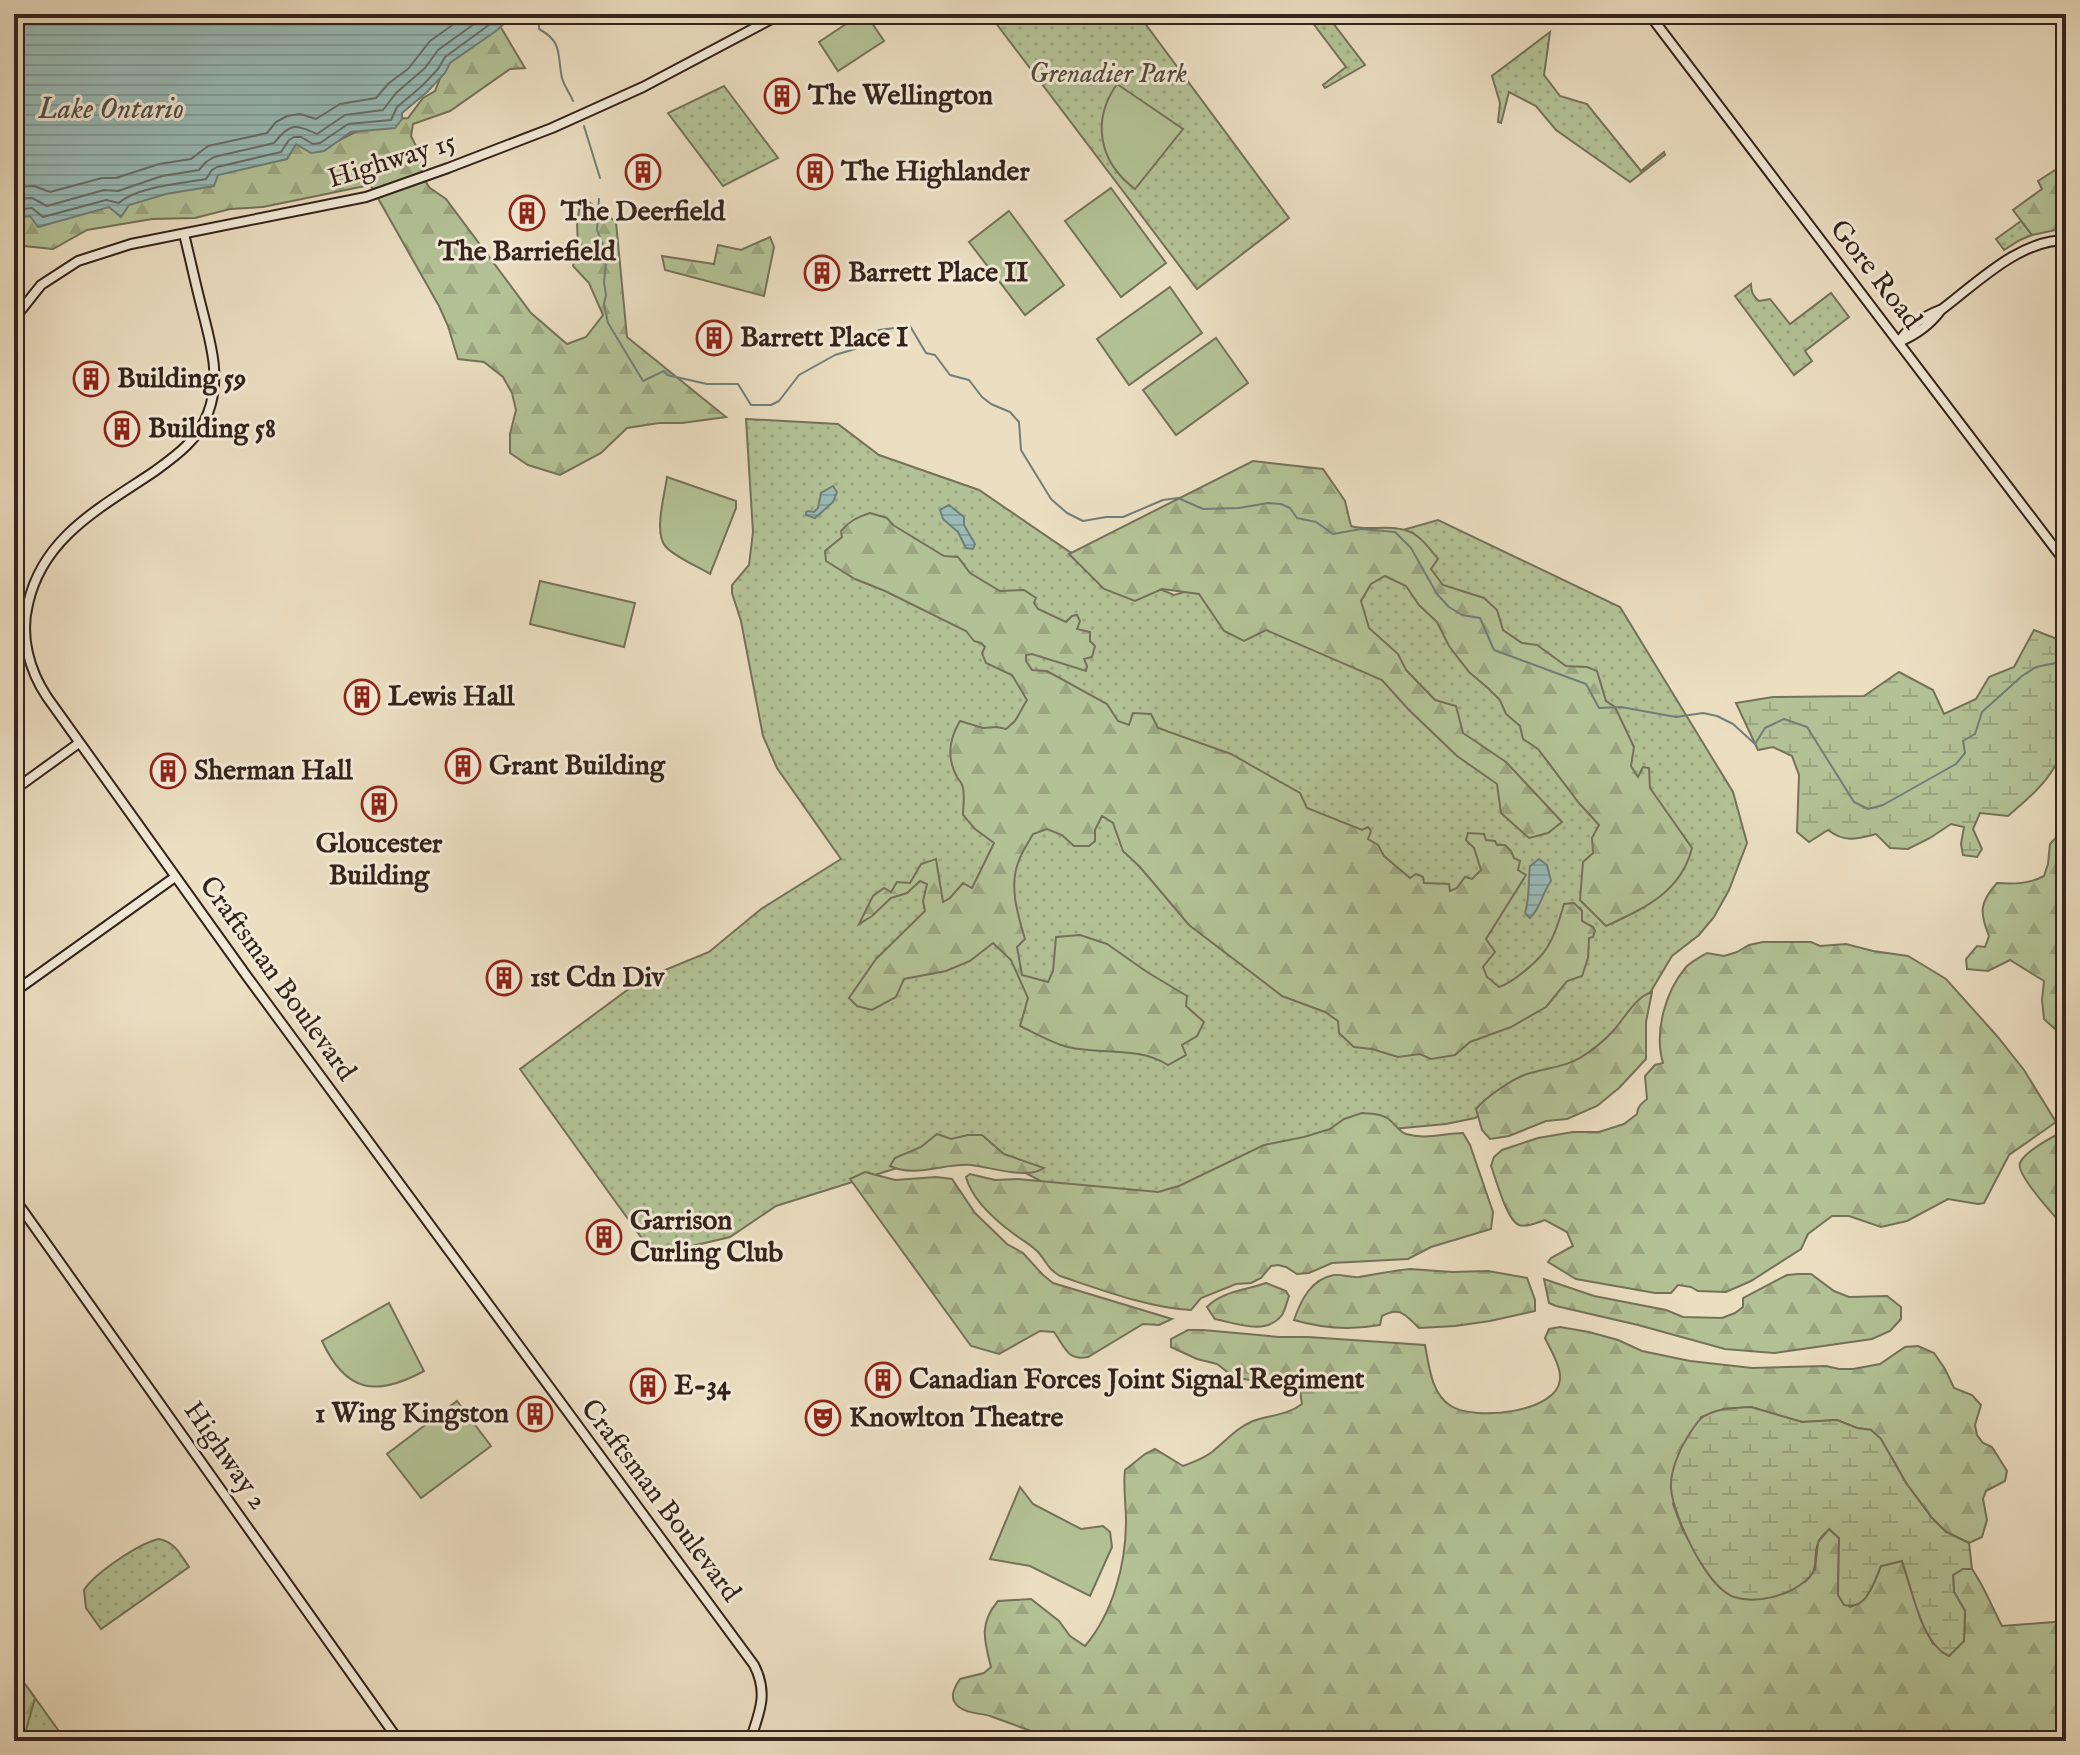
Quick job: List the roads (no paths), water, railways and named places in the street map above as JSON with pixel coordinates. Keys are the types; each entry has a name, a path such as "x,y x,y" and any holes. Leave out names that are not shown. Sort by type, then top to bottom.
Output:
{"street":[{"name":"Highway 15","path":"14,319 41,285 78,261 122,247 366,197 552,128 621,97 781,14"},
{"name":"Gore Road","path":"1649,14 2066,563"},
{"name":"Craftsman Boulevard","path":"184,234 214,362 215,386 209,412 199,432 185,448 61,539 40,568 26,611 27,649 32,670 47,697 175,877 754,1665 761,1680 763,1697 750,1741"},
{"path":"1899,342 1907,330 1928,314 1941,310 2017,253 2042,242 2066,240"},
{"path":"14,790 79,743"},
{"path":"14,992 175,877"},
{"name":"Highway 2","path":"14,1198 399,1741"}],"water":[{"name":"Lake Ontario","path":"14,14 515,14 450,63 427,92 402,113 402,119 395,128 351,132 324,151 311,153 296,144 287,159 218,175 214,186 166,194 129,205 121,217 109,207 38,227 30,216 14,218"},
{"path":"833,486 837,492 833,502 815,518 806,515 806,512 814,512 818,508 821,493"},
{"path":"949,505 964,517 964,525 975,544 973,549 966,548 958,532 943,519 940,510"},
{"path":"1539,859 1547,865 1551,881 1530,918 1525,913 1530,866"}],"waterway":[{"path":"539,14 539,29 556,44 562,78 573,101"},
{"path":"584,126 600,178"},
{"path":"599,199 597,230 607,255 604,304 608,323 643,381 664,371 667,375 707,384 738,384 751,405 771,405 779,401 799,375 835,355 855,349 879,330 910,326 926,353 935,355 950,375 969,380 982,397 1010,412 1019,422 1021,450 1051,499 1067,513 1083,521 1123,517 1163,500 1178,498 1203,509 1268,503 1290,508 1297,518 1316,522 1333,534 1361,529 1395,532 1411,548 1437,594 1449,607 1462,615 1480,618 1494,650 1586,684 1599,708 1621,707 1676,717 1703,713 1717,716 1733,724 1755,744 1765,728 1784,719 1807,727 1854,802 1868,809 1883,805 1956,764 1965,753 1963,741 1975,734 1982,712 2036,667 2066,661"}],"place":[{"name":"The Wellington","path":"782,96"},
{"name":"The Deerfield","path":"643,172"},
{"name":"The Highlander","path":"815,172"},
{"name":"The Barriefield","path":"527,213"},
{"name":"Barrett Place II","path":"822,273"},
{"name":"Barrett Place I","path":"714,338"},
{"name":"Building 59","path":"91,379"},
{"name":"Building 58","path":"122,429"},
{"name":"Lewis Hall","path":"362,697"},
{"name":"Grant Building","path":"463,766"},
{"name":"Sherman Hall","path":"168,771"},
{"name":"Gloucester Building","path":"379,804"},
{"name":"1st Cdn Div","path":"504,978"},
{"name":"Garrison Curling Club","path":"604,1237"},
{"name":"Canadian Forces Joint Signal Regiment","path":"883,1380"},
{"name":"E-34","path":"648,1386"},
{"name":"1 Wing Kingston","path":"535,1414"},
{"name":"Knowlton Theatre","path":"823,1418"}],"park label":[{"name":"Grenadier Park","path":"1108,74"}]}
